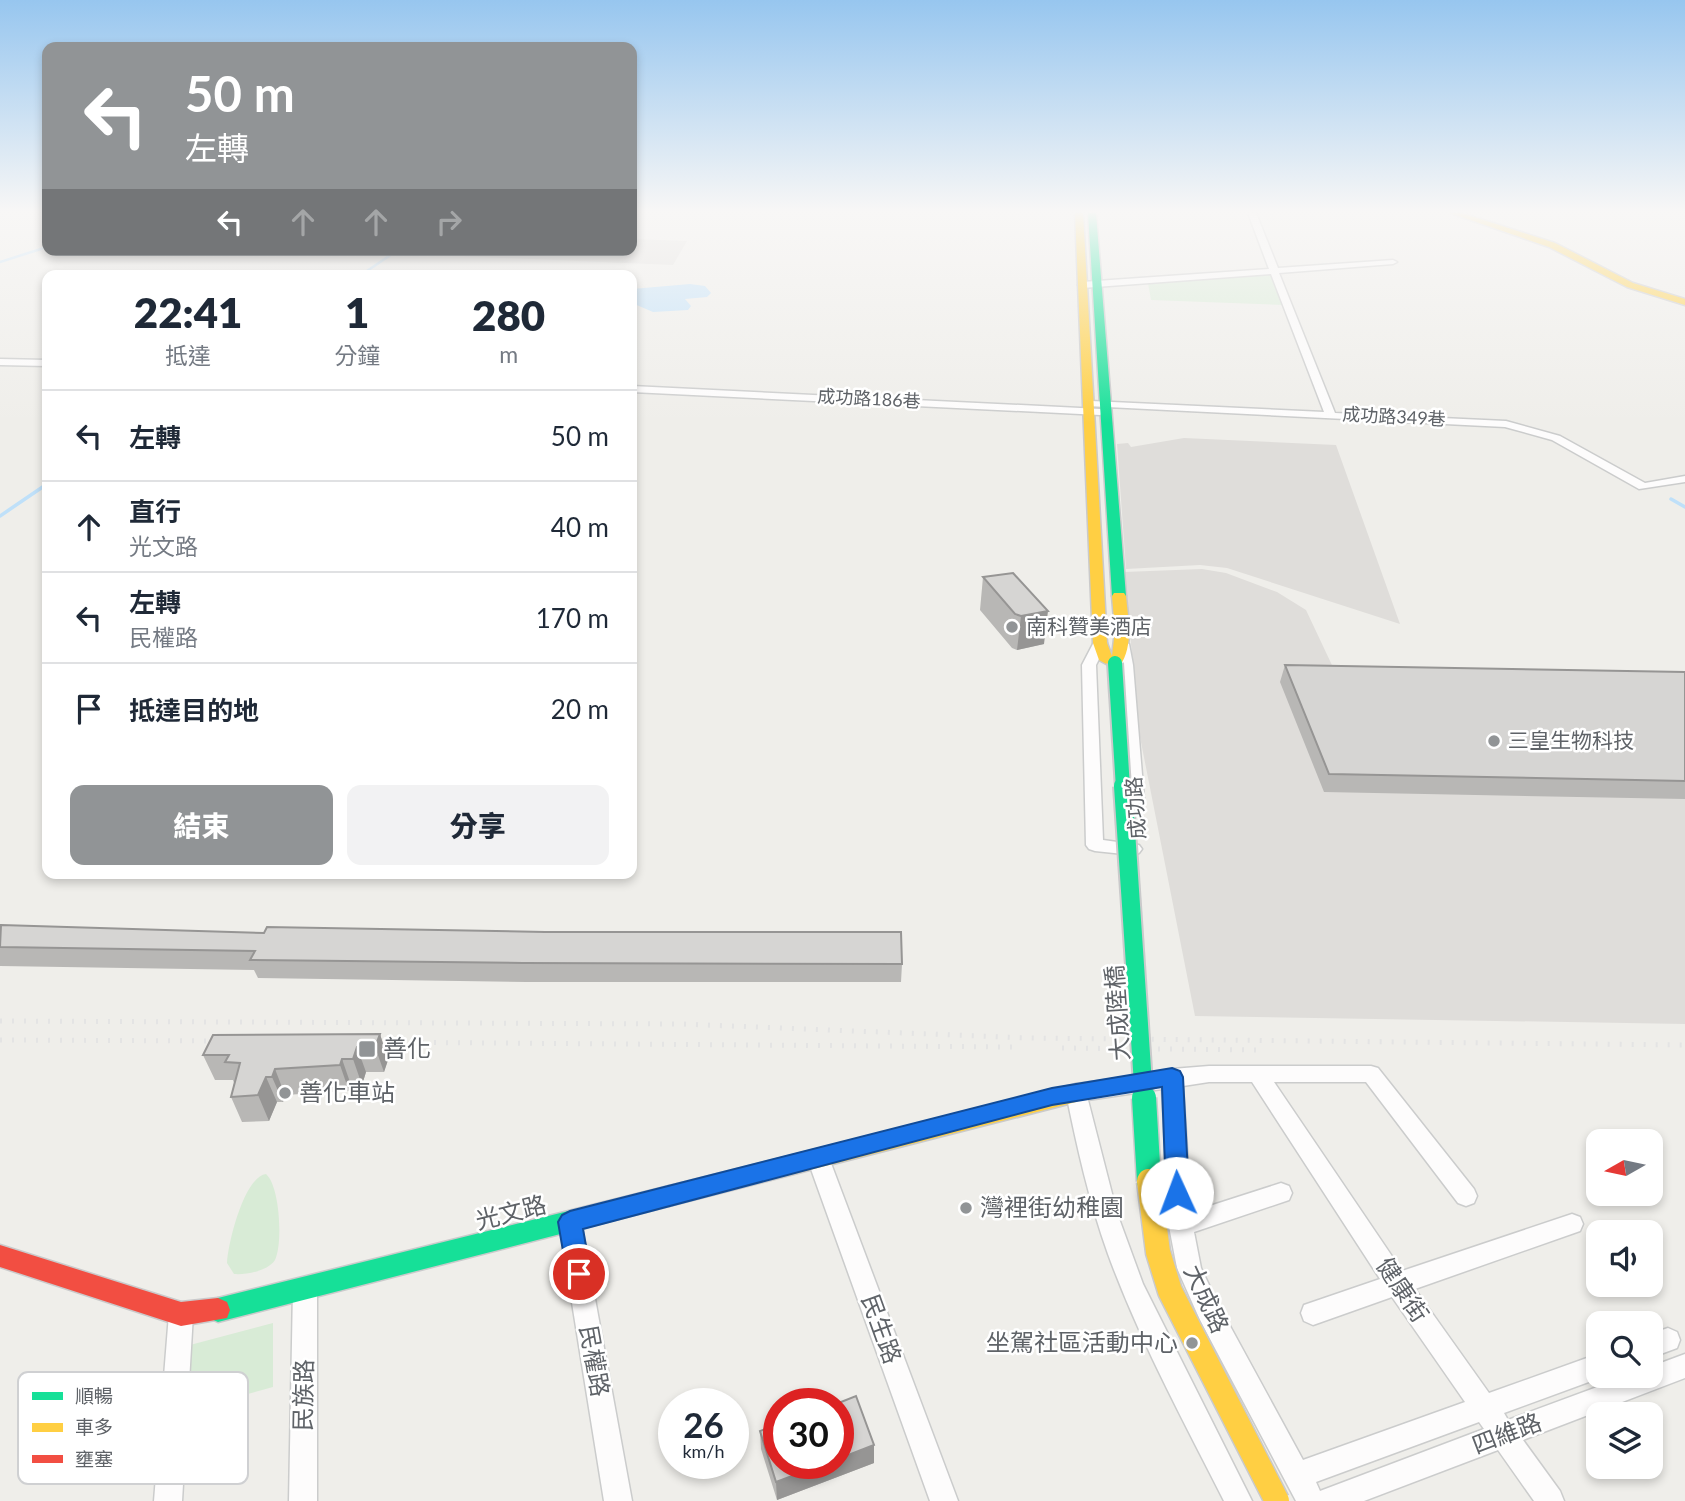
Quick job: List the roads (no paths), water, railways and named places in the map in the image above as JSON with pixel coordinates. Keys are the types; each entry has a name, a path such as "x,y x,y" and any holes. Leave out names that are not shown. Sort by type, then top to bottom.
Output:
{"main road":[{"path":"1626,283 1685,302"},
{"name":"成功路","path":"1089,285 1088,408 1100,643"},
{"name":"成功路","path":"1089,285 1106,409 1122,643 1121,655 1115,663"},
{"path":"1100,643 1104,657 1115,663"},
{"name":"大成陸橋","path":"1115,663 1150,1189 1158,1252 1170,1291 1186,1328 1278,1501"},
{"name":"光文路","path":"0,1256 181,1314 218,1311 1076,1093"}],"street":[{"path":"1089,285 1113,283"},
{"path":"1277,283 1330,414"},
{"path":"0,362 42,363"},
{"name":"成功路186巷","path":"637,389 1088,408"},
{"name":"成功路349巷","path":"1088,408 1330,414 1506,424 1556,438 1643,486 1685,479"},
{"name":"成功路","path":"1100,643 1090,665 1095,845 1139,850 1126,665 1122,643"},
{"path":"1238,1501 1150,1325 1119,1252 1097,1181 1076,1093 1172,1077 1371,1074 1466,1196"},
{"name":"健康街","path":"1258,1075 1397,1284 1550,1501"},
{"name":"大成路","path":"1172,1077 1180,1226 1184,1252 1201,1297 1311,1501"},
{"name":"民生路","path":"818,1158 944,1501"},
{"path":"1180,1226 1281,1193"},
{"name":"民權路","path":"570,1222 618,1501"},
{"path":"1313,1313 1572,1224"},
{"name":"民族路","path":"303,1501 305,1289"},
{"path":"177,1372 181,1314"},
{"name":"四維路","path":"1328,1501 1685,1366"},
{"name":"四維路","path":"1297,1475 1586,1371"}],"water":[{"path":"690,284 705,286 711,293 707,297 685,299 691,306 688,310 653,312 637,305 637,289"}],"waterway":[{"path":"0,516 42,487"},
{"path":"1671,499 1685,507"}],"railway":[{"path":"0,1021 681,1024 1028,1038 1685,1045"},
{"path":"0,1040 229,1041"},
{"path":"362,1042 1013,1047"},
{"path":"1062,1048 1258,1050"}],"place":[{"name":"南科贊美酒店","path":"1012,627"},
{"name":"三皇生物科技","path":"1494,741"},
{"name":"善化","path":"367,1049"},
{"name":"善化車站","path":"285,1093"},
{"name":"灣裡街幼稚園","path":"966,1208"},
{"name":"坐駕社區活動中心","path":"1192,1343"}]}
